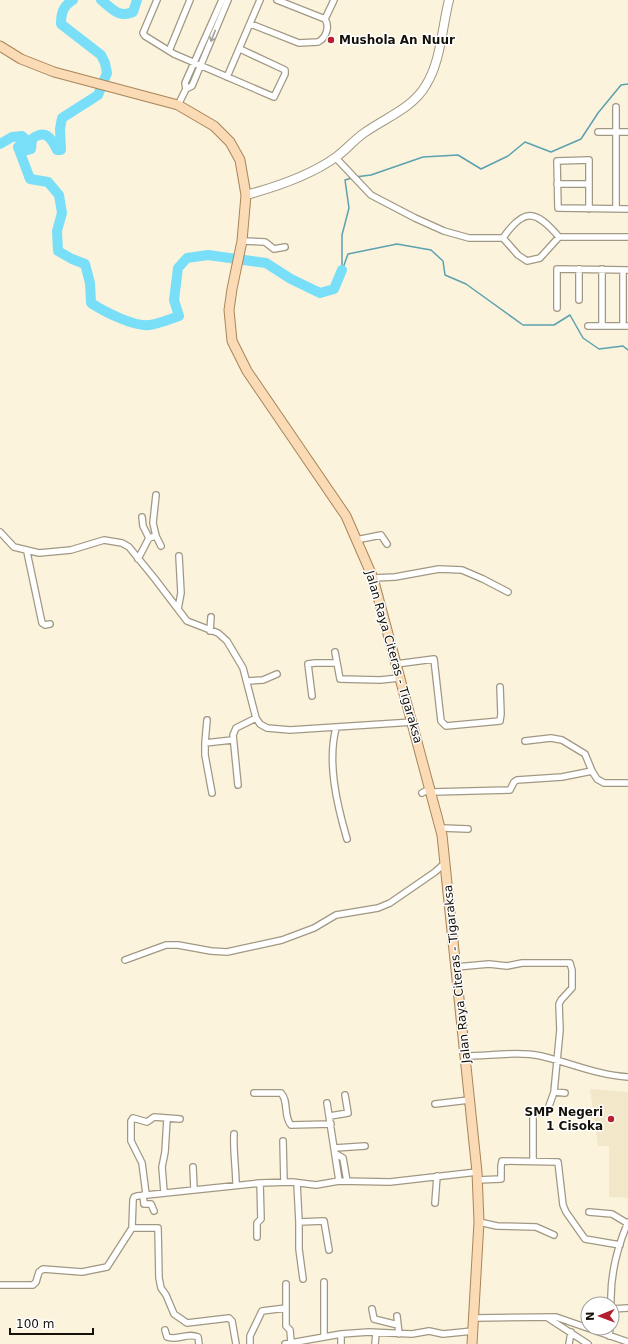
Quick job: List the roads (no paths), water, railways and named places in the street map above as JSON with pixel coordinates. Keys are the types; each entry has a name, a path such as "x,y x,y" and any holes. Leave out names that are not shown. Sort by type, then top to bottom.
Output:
{"main road":[{"name":"Jalan Raya Citeras - Tigaraksa","path":"0,46 31,64 92,83 178,105 214,126 230,142 240,160 246,195 241,244 229,310 230,329 235,350 247,371 346,516 373,578 399,678 413,722 428,791 441,828 446,862 477,1176 479,1222 475,1318 472,1344"}],"street":[{"path":"157,0 143,34 169,51 273,97 283,79 286,72 285,70 240,49"},
{"path":"169,51 190,0"},
{"path":"178,105 186,89 186,82 222,0"},
{"path":"186,89 192,86 228,0"},
{"path":"227,77 260,0"},
{"path":"251,24 299,43 307,44 322,40 328,26 325,19 277,0"},
{"path":"325,19 334,0"},
{"path":"246,195 274,187 335,157 364,133 409,105 426,86 433,70 449,0"},
{"path":"616,108 616,209"},
{"path":"598,132 628,132"},
{"path":"335,157 371,194 444,231 470,238 503,238 522,259 533,261 546,253 559,238 628,237"},
{"path":"589,209 589,160 557,161 558,208 589,209 628,209"},
{"path":"558,184 589,184"},
{"path":"503,238 512,225 519,219 535,216 543,220 559,238"},
{"path":"241,244 265,242 274,249 285,248"},
{"path":"557,308 557,269 626,270 626,326 588,326"},
{"path":"579,300 580,269"},
{"path":"602,270 602,326"},
{"path":"156,495 153,523 156,536 161,546"},
{"path":"142,517 143,526 149,538"},
{"path":"0,532 14,547 27,552 61,552 104,540 122,542 129,547 159,583 187,621 223,636 232,647 247,681 256,718 260,724 267,728 300,730 413,722"},
{"path":"356,540 382,535 387,544"},
{"path":"138,559 149,538 156,536"},
{"path":"27,552 42,623 45,625 50,624"},
{"path":"178,609 181,593 179,556"},
{"path":"373,578 395,577 439,569 462,570 484,578 508,592"},
{"path":"210,631 211,617"},
{"path":"335,652 340,679 380,680 399,678"},
{"path":"396,664 434,659 441,721 446,726 500,721 500,687"},
{"path":"312,696 308,664 337,663"},
{"path":"247,681 264,680 277,674"},
{"path":"238,785 232,740 236,728 256,718"},
{"path":"207,720 205,756 212,793"},
{"path":"336,728 333,742 335,776 340,813 347,839"},
{"path":"525,741 551,738 562,740 585,754 592,771 598,779 604,783 628,783"},
{"path":"205,743 232,740"},
{"path":"428,791 510,790 514,782 517,780 562,776 592,771"},
{"path":"441,828 468,829"},
{"path":"125,960 166,945 178,945 211,951 227,952 282,940 314,928 336,915 378,908 390,903 435,872 446,862"},
{"path":"456,967 489,964 507,966 522,963 570,963 572,970 572,988 560,1000 559,1004 560,1030 554,1092 548,1109 533,1114 533,1161"},
{"path":"464,1056 522,1054 540,1056 597,1073 628,1077"},
{"path":"554,1092 564,1093"},
{"path":"254,1093 281,1093 284,1097 286,1118 291,1125 331,1124"},
{"path":"330,1116 348,1113 345,1094"},
{"path":"434,1104 469,1100"},
{"path":"327,1104 339,1181"},
{"path":"154,1211 151,1204 144,1204 145,1194 142,1164 131,1141 131,1120 133,1118 147,1122 154,1117 180,1119"},
{"path":"164,1192 162,1167 165,1152 167,1119"},
{"path":"234,1134 233,1150 236,1162 236,1185"},
{"path":"283,1141 284,1182"},
{"path":"335,1151 365,1146"},
{"path":"335,1151 343,1158 347,1181"},
{"path":"0,1285 33,1286 39,1272 43,1269 82,1272 105,1268 110,1264 132,1228 134,1197 145,1194 260,1183 284,1182 316,1185 339,1181 390,1182 437,1176 477,1176 501,1179 500,1166 502,1161 559,1163 563,1205 566,1212 585,1239 620,1245"},
{"path":"193,1166 194,1189"},
{"path":"435,1203 437,1176"},
{"path":"257,1237 257,1224 261,1219 260,1183"},
{"path":"297,1183 299,1249 303,1279"},
{"path":"589,1212 612,1214 628,1222 620,1245 610,1286 611,1296"},
{"path":"299,1222 324,1221 329,1250"},
{"path":"479,1222 497,1226 536,1227 554,1234"},
{"path":"132,1228 158,1228 159,1278 161,1288 166,1294 174,1314 187,1323 229,1318 232,1320 236,1344"},
{"path":"324,1282 324,1336"},
{"path":"286,1284 286,1326 290,1330 291,1342"},
{"path":"250,1344 250,1336 262,1311 286,1308"},
{"path":"372,1308 373,1317 376,1321 398,1325"},
{"path":"397,1316 399,1334"},
{"path":"546,1317 588,1344"},
{"path":"475,1318 556,1317 580,1325"},
{"path":"165,1330 167,1336 174,1340 194,1335 198,1337 199,1344"},
{"path":"285,1344 291,1342 309,1342 324,1336 341,1334 412,1334 429,1331 443,1334 473,1330"},
{"path":"569,1344 571,1332"},
{"path":"375,1344 376,1333"},
{"path":"341,1334 341,1344"},
{"path":"610,1336 628,1342"}],"waterway":[{"path":"20,152 31,149 32,139 41,135 50,138 57,150 61,150 60,129 62,118 98,95 107,73 105,63 101,55 61,24 63,10 73,0"},
{"path":"101,0 116,12 123,14 133,12 137,0"},
{"path":"355,177 371,175 423,157 458,155 481,169 508,156 525,142 551,152 581,139 598,113 621,85 628,84"},
{"path":"0,144 12,137 22,136 25,139 18,147 30,179 48,182 59,195 62,213 57,231 58,251 85,264 90,283 91,303 111,314 135,324 149,325 161,323 179,316 174,300 178,268 187,258 208,255 266,263 291,279 320,293 334,289 342,270"},
{"path":"342,270 342,235 349,208 345,180 352,178"},
{"path":"343,268 348,254 397,244 431,250 443,261 445,275 466,284 523,325 554,325 570,315 583,338 599,349 623,346 628,350"}],"place":[{"name":"Mushola An Nuur","path":"331,40"},
{"name":"SMP Negeri 1 Cisoka","path":"611,1119"}]}
